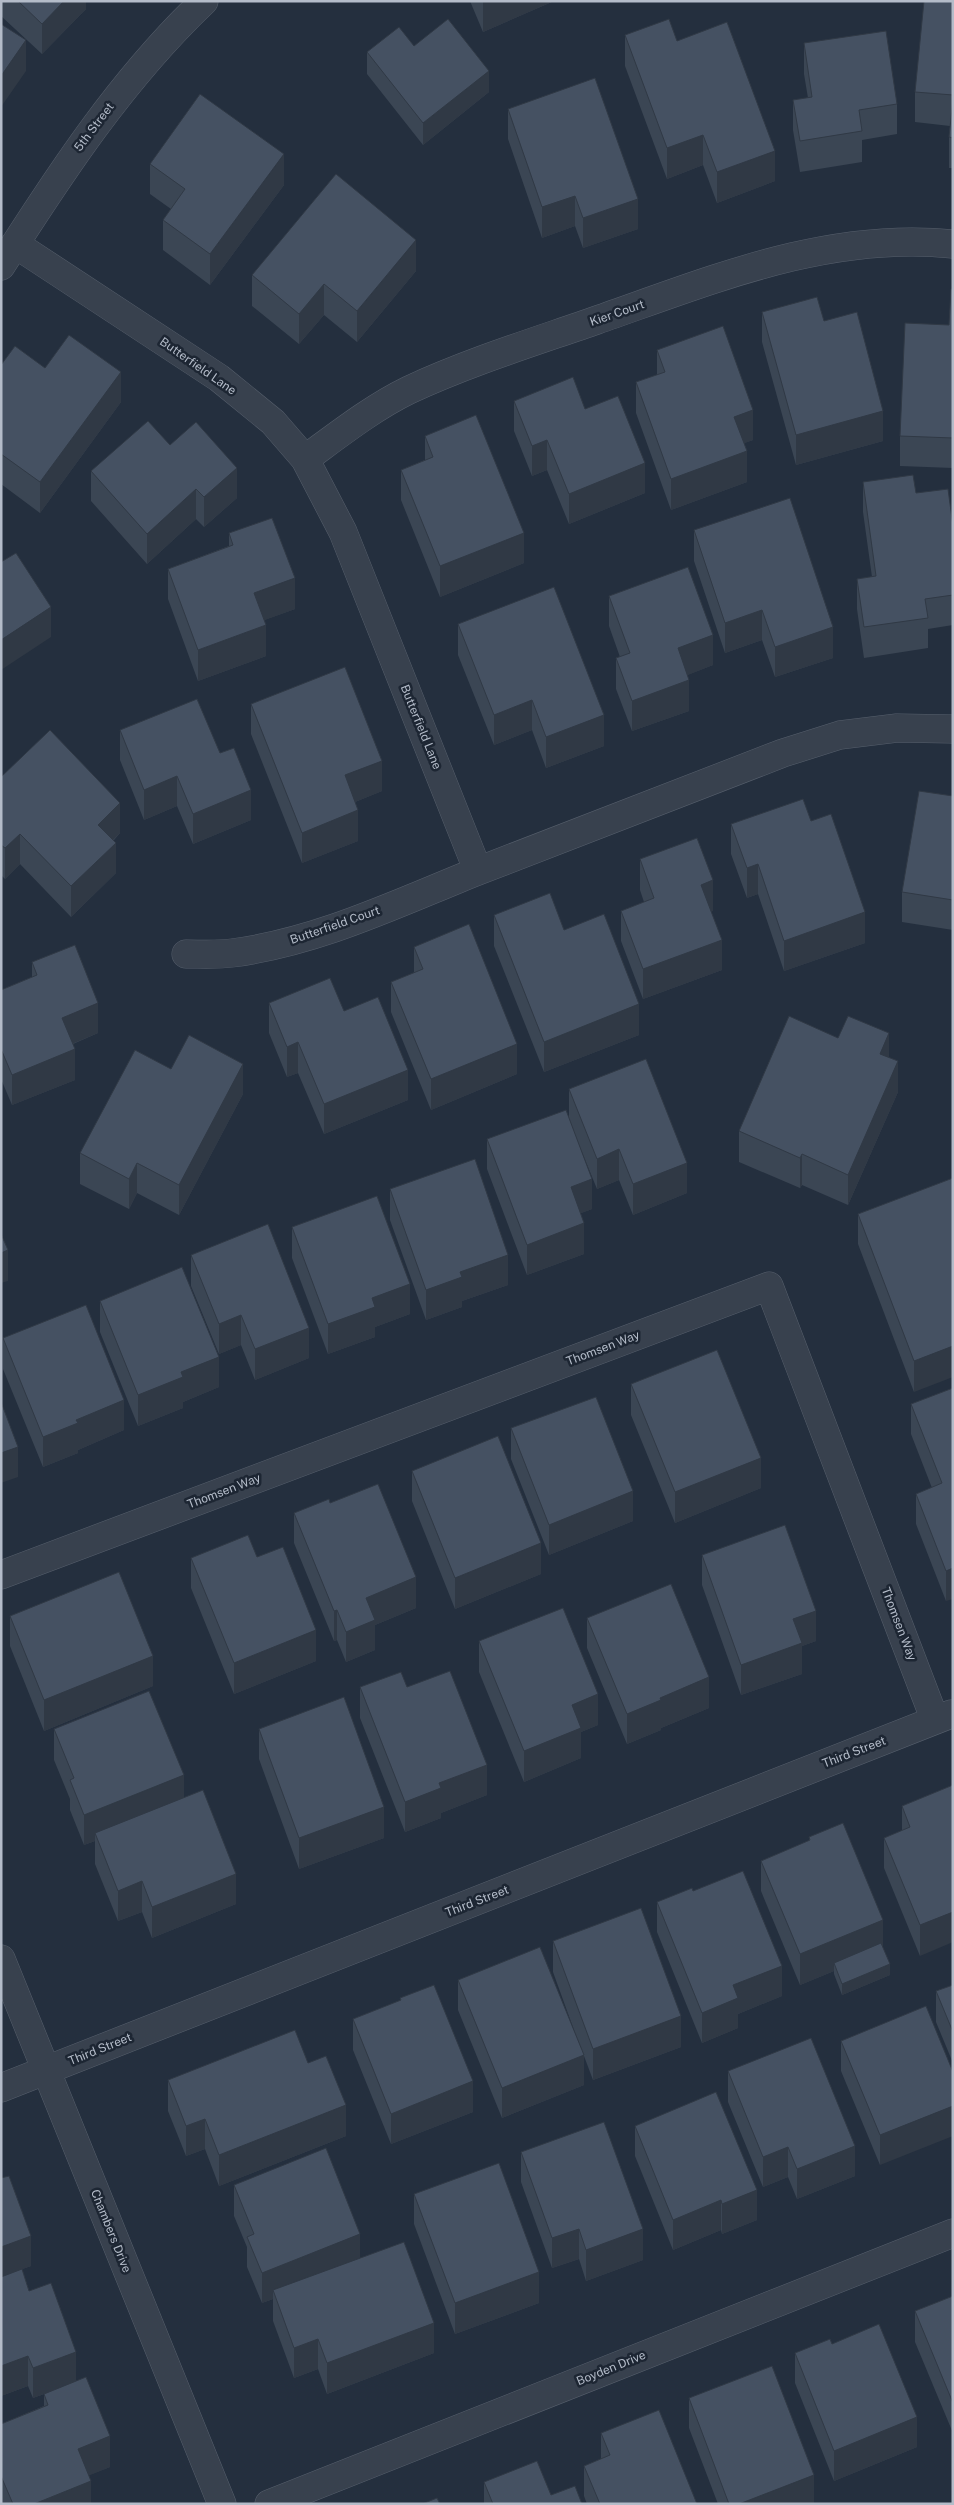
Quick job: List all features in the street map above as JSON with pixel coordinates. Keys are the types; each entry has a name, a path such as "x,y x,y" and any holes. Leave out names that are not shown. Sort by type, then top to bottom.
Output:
{"street":[{"name":"5th Street","path":"8,255 59,174 115,99 178,25 204,1"},
{"name":"Kier Court","path":"305,459 361,419 408,391 470,364 745,268 808,252 872,243 953,244"},
{"name":"Butterfield Lane","path":"8,255 219,378 273,422 305,459 344,532 478,871"},
{"path":"478,871 783,753 840,735 897,728 953,729"},
{"name":"Butterfield Court","path":"186,954 230,954 274,946 322,932 478,871"},
{"name":"Thomsen Way","path":"1,1575 769,1286 944,1717"},
{"name":"Third Street","path":"1,2088 944,1717"},
{"name":"Chambers Drive","path":"1,1958 45,2071 222,2504"},
{"name":"Boyden Drive","path":"269,2504 953,2232"}],"building":[{"path":"18,1 64,1 42,24"},
{"path":"924,1 953,1 953,95 915,92"},
{"path":"448,19 489,71 423,123 367,52 399,27 414,46"},
{"path":"669,19 677,41 727,22 775,151 717,172 703,135 667,148 625,35"},
{"path":"1,24 26,40 1,76"},
{"path":"886,31 897,104 859,110 862,131 800,141 793,100 812,97 804,43"},
{"path":"595,78 638,199 583,218 575,196 542,207 508,109"},
{"path":"200,94 284,154 210,254 163,220 185,189 150,164"},
{"path":"953,99 953,138 949,137"},
{"path":"336,174 416,240 357,311 324,284 299,314 252,275"},
{"path":"951,289 953,289 953,438 900,436 905,323 949,325"},
{"path":"817,297 824,321 857,312 883,411 796,435 762,312"},
{"path":"723,326 753,410 734,417 747,451 671,479 636,382 665,372 657,350"},
{"path":"69,335 121,372 40,482 1,454 1,365 15,346 45,368"},
{"path":"573,377 585,409 618,396 645,463 569,494 547,440 532,446 514,401"},
{"path":"476,415 524,533 440,566 401,470 433,457 425,436"},
{"path":"148,421 170,445 196,422 237,468 204,497 196,489 147,534 91,471"},
{"path":"913,475 916,493 948,489 953,526 953,595 925,599 928,618 864,627 857,579 876,576 863,482"},
{"path":"790,498 833,627 775,647 762,610 725,623 694,530"},
{"path":"272,518 295,578 254,593 266,625 198,650 168,569 233,545 229,533"},
{"path":"16,553 51,607 1,640 1,562"},
{"path":"688,567 713,635 678,648 689,680 632,701 616,658 630,653 609,596"},
{"path":"554,587 604,715 546,737 532,700 494,715 458,624"},
{"path":"345,667 382,761 345,775 358,810 302,833 251,704"},
{"path":"197,699 220,753 234,748 251,790 193,814 177,776 144,790 120,730"},
{"path":"50,730 120,803 98,825 116,843 71,886 20,834 5,848 1,845 1,777"},
{"path":"919,791 953,796 953,900 902,892"},
{"path":"803,799 811,821 831,814 865,912 784,941 758,864 747,868 731,824"},
{"path":"697,838 713,880 701,885 722,940 643,969 621,911 654,898 640,859"},
{"path":"550,893 564,930 604,914 639,1004 544,1042 494,915"},
{"path":"469,924 517,1044 431,1079 391,982 423,969 414,947"},
{"path":"75,945 98,1003 62,1018 75,1049 12,1075 1,1049 1,990 37,975 32,962"},
{"path":"330,978 344,1011 378,997 408,1070 324,1104 298,1042 287,1047 269,1003"},
{"path":"789,1016 838,1038 848,1016 889,1033 880,1054 898,1061 848,1175 802,1154 800,1158 739,1131"},
{"path":"189,1035 243,1064 179,1185 137,1163 129,1179 80,1153 135,1050 171,1069"},
{"path":"646,1059 687,1163 633,1184 619,1149 597,1159 569,1089"},
{"path":"566,1110 592,1179 571,1187 584,1223 527,1245 487,1139"},
{"path":"475,1159 508,1255 460,1272 462,1277 426,1290 390,1189"},
{"path":"953,1178 953,1346 914,1361 858,1214"},
{"path":"377,1196 410,1284 372,1298 375,1307 328,1324 292,1227"},
{"path":"268,1224 309,1328 255,1349 241,1315 219,1324 191,1255"},
{"path":"1,1234 8,1250 1,1253"},
{"path":"182,1267 219,1357 181,1372 183,1377 138,1395 100,1301"},
{"path":"86,1305 124,1400 76,1420 78,1423 43,1437 3,1338"},
{"path":"717,1350 761,1458 675,1492 631,1384"},
{"path":"953,1388 953,1568 946,1571 916,1494 942,1483 911,1404"},
{"path":"596,1397 633,1491 549,1525 511,1428"},
{"path":"1,1402 18,1447 1,1453"},
{"path":"498,1436 541,1543 455,1578 412,1471"},
{"path":"378,1484 416,1577 366,1598 375,1620 346,1632 337,1610 334,1611 294,1513 329,1499 330,1503"},
{"path":"785,1525 816,1611 793,1619 802,1643 741,1665 702,1555"},
{"path":"248,1535 257,1557 283,1547 316,1630 234,1663 191,1558"},
{"path":"119,1572 153,1656 44,1700 10,1616"},
{"path":"671,1584 709,1677 627,1714 587,1618"},
{"path":"563,1608 598,1694 572,1705 581,1728 524,1751 479,1641"},
{"path":"450,1671 487,1765 439,1783 441,1788 405,1802 360,1687 401,1672 407,1687"},
{"path":"149,1691 184,1775 84,1815 70,1780 74,1778 54,1729"},
{"path":"344,1697 384,1807 299,1838 259,1729"},
{"path":"953,1785 953,1912 920,1925 884,1838 910,1827 902,1806"},
{"path":"203,1790 236,1874 152,1907 142,1881 118,1891 95,1833"},
{"path":"843,1823 883,1920 800,1954 761,1861 810,1840 809,1837"},
{"path":"743,1871 782,1966 733,1985 738,1998 702,2013 657,1902 692,1888 693,1891"},
{"path":"641,1908 681,2016 593,2049 553,1941"},
{"path":"881,1943 890,1964 842,1984 834,1963"},
{"path":"540,1947 584,2055 502,2088 458,1980"},
{"path":"434,1985 473,2081 391,2114 353,2019"},
{"path":"953,1985 953,2032 936,1991"},
{"path":"926,2006 953,2072 953,2106 880,2135 841,2041"},
{"path":"295,2030 308,2063 326,2056 346,2105 219,2155 205,2119 186,2126 168,2080"},
{"path":"811,2038 855,2146 797,2169 788,2147 763,2157 728,2071"},
{"path":"716,2092 757,2190 722,2204 721,2200 673,2220 635,2126"},
{"path":"604,2122 643,2229 586,2250 579,2229 552,2238 521,2152"},
{"path":"326,2148 360,2234 262,2273 247,2237 254,2234 234,2185"},
{"path":"499,2163 539,2272 455,2303 414,2194"},
{"path":"9,2176 31,2236 1,2247 1,2178"},
{"path":"404,2242 434,2323 327,2363 318,2339 294,2348 273,2290"},
{"path":"22,2269 29,2291 51,2283 76,2352 33,2368 28,2356 1,2366 1,2277"},
{"path":"953,2296 953,2403 915,2311"},
{"path":"879,2324 917,2417 834,2451 795,2353 830,2339 832,2344"},
{"path":"772,2366 814,2475 739,2504 729,2504 689,2398"},
{"path":"86,2377 110,2436 78,2449 91,2481 34,2504 13,2504 1,2476 1,2424 48,2405 44,2394"},
{"path":"659,2410 697,2504 600,2504 584,2466 610,2455 601,2433"},
{"path":"537,2461 551,2495 575,2486 582,2504 493,2504 484,2482"},
{"path":"437,2498 440,2504 422,2504"}]}
